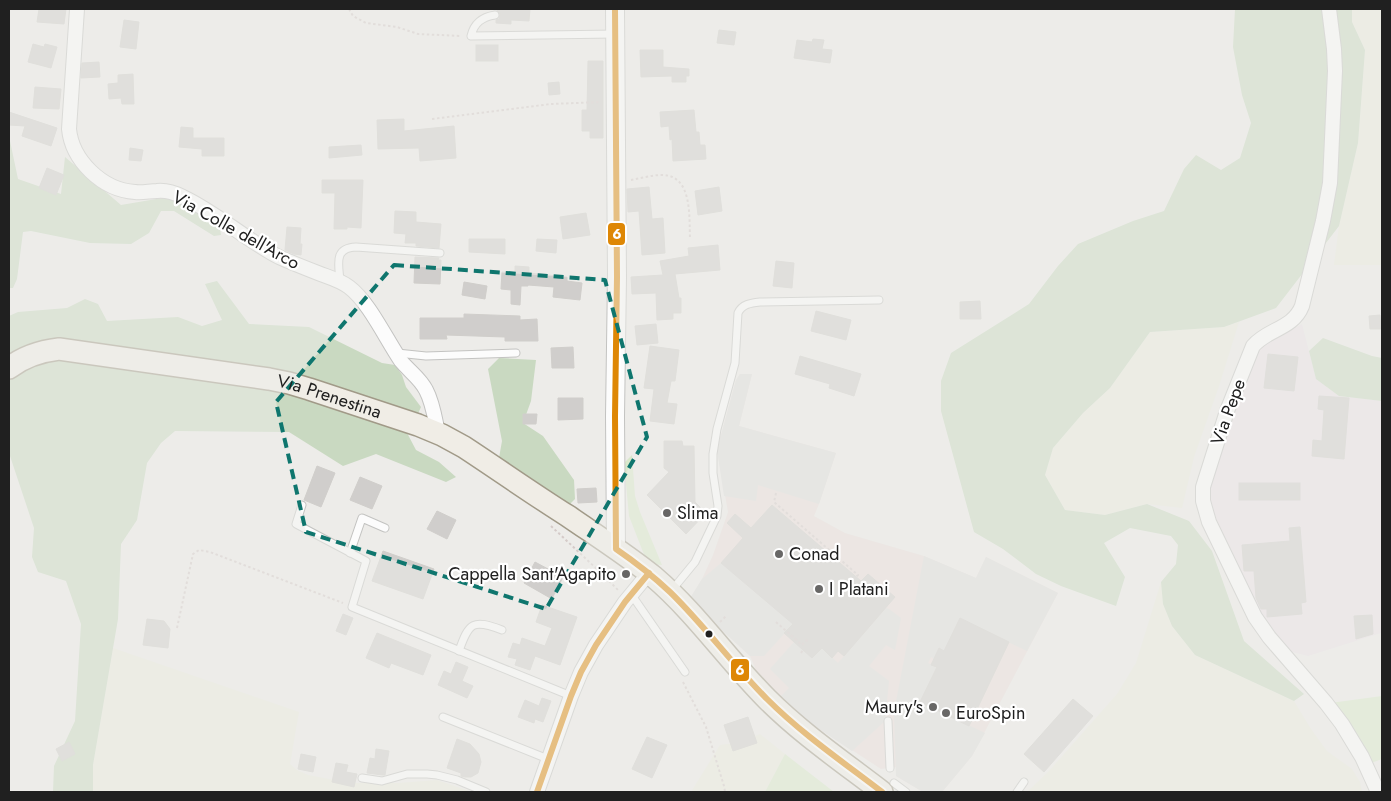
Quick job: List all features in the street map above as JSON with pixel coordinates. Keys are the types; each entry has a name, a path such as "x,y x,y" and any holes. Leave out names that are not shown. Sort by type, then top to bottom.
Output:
{"main road":[{"name":"Via Prenestina","path":"9,368 34,355 59,349 269,379 309,389 411,422 438,433 464,447 649,573 676,598 747,678 771,702 799,727 888,787"}],"street":[{"name":"Via Colle dell'Arco","path":"77,9 68,118 74,148 90,171 107,183 128,192 163,191 183,197 268,251 295,264 340,281 354,291 396,354 426,390 438,433"},
{"path":"616,9 616,549"},
{"name":"Via Pepe","path":"1329,9 1335,71 1330,183 1302,306 1300,312 1293,319 1260,339 1253,346 1225,418 1203,487 1202,496 1209,522 1255,617 1269,637 1342,724 1362,757 1378,792"},
{"path":"537,792 571,696 590,656 629,597 649,573"}],"lane":[{"path":"495,15 483,17 473,29 471,36 616,34"},
{"path":"340,281 339,256 347,248 440,253"},
{"path":"676,598 717,516 718,506 712,467 713,454 717,429 734,370 737,349 738,313 742,307 766,301 878,300"},
{"path":"396,354 426,356 516,353"},
{"path":"302,505 296,524 366,561 352,607 571,696"},
{"path":"350,553 362,518 385,528"},
{"path":"629,597 685,672"},
{"path":"460,651 466,632 474,625 484,624 502,630"},
{"path":"443,718 548,759"},
{"path":"888,721 890,768"},
{"path":"362,778 382,781 402,775 427,774 446,777 486,792"},
{"path":"1017,792 1024,782"},
{"path":"888,787 906,792"}],"path":[{"path":"349,9 353,16 366,23 397,27 418,34 471,36"},
{"path":"432,119 550,104 616,102"},
{"path":"616,182 662,175 678,181 683,187 687,200 690,239"},
{"path":"776,493 774,502 858,575 856,576"},
{"path":"551,526 629,597"},
{"path":"178,628 193,554 199,550 210,552 352,607"},
{"path":"723,619 726,615"},
{"path":"776,622 802,646 809,638"},
{"path":"682,680 706,727 725,792"}],"highlighted area":[{"path":"394,265 605,280 647,437 546,609 306,532 276,402"}],"shaded area":[{"path":"1352,9 1382,9 1382,265 1334,265 1339,226 1358,143 1365,50 1352,22"},
{"path":"1239,322 1194,457 1182,508 1147,504 1105,515 1065,510 1045,475 1053,448 1083,413 1110,388 1150,332 1224,327"},
{"path":"1302,324 1316,379 1339,396 1382,401 1381,633 1308,656 1284,650 1258,615 1208,512 1211,475 1255,353 1264,344"},
{"path":"740,374 752,374 739,426 836,453 814,516 845,533 924,556 976,578 986,557 1058,593 972,756 942,792 923,792 896,776 896,767 881,769 809,722 758,675 750,656 689,600 702,579 713,555 728,512 717,450 736,380"},
{"path":"740,374 752,374 739,426 836,453 819,504 758,485 756,501 724,496 717,450 736,380"},
{"path":"924,556 976,578 986,557 1058,593 1027,651 960,619 944,651 939,648 934,659 931,657 928,663 937,667 920,702 985,733 972,756 942,792 923,792 896,776 894,712"},
{"path":"721,563 793,624 764,656 750,656 689,600 702,579"},
{"path":"1161,582 1163,604 1172,626 1195,655 1294,701 1327,751 1352,769 1360,782 1362,792 1027,792 1049,771 1117,694 1136,663"},
{"path":"886,608 901,618 895,650 886,645 869,666 889,681 885,721 852,751 809,722 781,696 789,688 770,669 794,642 812,658 822,648 838,663"},
{"path":"113,648 299,712 290,764 308,775 350,783 398,783 437,780 472,792 144,792 134,790 133,792 93,792 93,765"},
{"path":"760,734 785,754 765,792 691,792 720,745 737,743"}],"green space":[{"path":"1235,9 1352,9 1352,22 1365,50 1358,143 1339,226 1276,308 1224,327 1150,332 1110,388 1083,413 1053,448 1045,475 1065,510 1105,515 1147,504 1189,521 1212,551 1244,641 1304,694 1294,701 1195,655 1172,626 1163,604 1161,582 1176,564 1178,545 1171,536 1130,528 1104,543 1125,577 1116,606 1061,586 1036,574 1003,549 974,532 941,411 941,381 951,353 1029,304 1058,266 1078,244 1133,221 1164,211 1184,169 1196,155 1221,170 1240,158 1251,123 1242,95 1233,47"},
{"path":"9,140 18,179 61,194 65,157 121,205 168,197 220,228 221,235 214,236 174,211 161,211 149,233 131,244 90,243 31,231 23,232 17,279 13,288 9,288"},
{"path":"217,281 249,324 309,327 382,363 395,365 402,375 406,387 421,407 416,418 138,357 9,359 9,316 18,312 67,308 85,299 98,304 107,321 178,317 202,326 222,320 205,284"},
{"path":"1323,338 1382,358 1382,401 1339,396 1316,379 1309,351"},
{"path":"65,353 282,386 406,431 416,450 439,462 456,477 446,482 376,454 343,466 289,432 175,431 161,443 147,463 137,520 121,544 118,619 93,765 93,792 53,792 54,766 75,721 81,624 66,581 38,572 32,557 34,528 9,453 9,376"},
{"path":"499,358 536,360 531,401 523,423 543,436 574,480 575,499 567,507 499,458 502,441 488,369"},
{"path":"632,455 635,496 662,565 649,564 629,516 624,463"},
{"path":"1382,696 1382,759 1371,763 1330,703"},
{"path":"785,754 834,792 765,792"}],"building":[{"path":"39,9 66,9 64,24 37,22"},
{"path":"496,9 530,9 529,21 511,20 511,24 496,23 500,14"},
{"path":"124,20 139,22 136,49 120,47"},
{"path":"719,30 736,32 734,45 717,43"},
{"path":"813,39 824,40 822,49 832,50 830,63 794,58 797,40 812,42"},
{"path":"33,44 44,47 45,44 57,47 51,68 28,62"},
{"path":"476,45 498,45 498,61 476,61"},
{"path":"640,50 663,50 663,67 689,69 689,76 686,76 686,82 672,82 672,76 641,77"},
{"path":"588,61 603,61 603,138 590,138 590,131 582,131 582,110 587,110"},
{"path":"99,62 100,77 81,78 82,63"},
{"path":"133,74 134,104 122,104 121,98 109,99 108,84 118,83 118,75"},
{"path":"559,82 560,94 549,95 548,83"},
{"path":"35,87 61,89 59,109 33,108"},
{"path":"694,110 696,132 699,132 700,145 705,145 706,159 673,161 672,139 670,140 669,126 661,127 660,112"},
{"path":"9,112 57,128 51,146 22,136 25,126 9,125"},
{"path":"404,119 404,131 454,126 456,158 420,161 419,148 378,149 377,120"},
{"path":"181,127 193,128 193,138 224,138 224,156 202,156 202,149 179,147"},
{"path":"361,145 362,155 329,158 329,147"},
{"path":"130,148 143,150 141,161 129,160"},
{"path":"47,168 64,175 56,195 39,188"},
{"path":"322,180 363,180 361,228 347,227 347,229 334,229 335,193 322,193"},
{"path":"649,187 652,219 663,218 665,253 642,255 639,211 628,212 627,189"},
{"path":"719,187 722,211 698,215 695,191"},
{"path":"395,211 416,212 416,222 441,224 439,248 416,246 416,243 405,243 406,234 394,233"},
{"path":"586,213 590,235 563,239 560,217"},
{"path":"287,227 301,228 301,255 285,250"},
{"path":"469,239 505,239 505,254 469,252"},
{"path":"537,239 557,240 556,253 536,251"},
{"path":"718,245 720,270 675,274 679,298 681,298 681,313 673,313 673,319 657,320 656,293 632,294 631,277 663,275 660,261 689,256 688,248"},
{"path":"415,257 439,258 438,260 441,260 440,284 414,283"},
{"path":"776,261 794,263 792,288 773,286"},
{"path":"515,266 529,267 529,273 567,277 567,281 582,283 580,300 553,297 554,287 528,285 521,286 520,305 511,304 511,290 501,289 502,272 515,273"},
{"path":"464,282 487,286 485,299 462,295"},
{"path":"980,301 981,319 960,319 960,302"},
{"path":"816,311 851,320 846,340 811,331"},
{"path":"464,314 520,316 520,320 537,319 538,341 505,341 505,337 446,335 447,339 420,339 420,318 464,318"},
{"path":"1380,315 1381,329 1370,329 1369,316"},
{"path":"656,324 658,343 637,345 635,326"},
{"path":"650,346 679,350 675,381 671,381 667,403 677,404 674,424 650,421 654,389 644,388"},
{"path":"573,347 574,368 552,368 551,348"},
{"path":"1268,354 1298,357 1294,391 1264,388"},
{"path":"800,356 861,374 854,396 829,388 830,384 795,374"},
{"path":"1319,396 1349,398 1344,459 1312,456 1313,440 1322,441 1324,410 1318,409"},
{"path":"558,398 583,398 583,419 558,420"},
{"path":"523,414 537,414 536,424 523,424"},
{"path":"664,441 682,441 683,446 694,446 695,502 706,513 686,534 647,495 669,472 664,468"},
{"path":"317,466 335,473 321,507 304,500"},
{"path":"360,477 382,486 372,509 350,500"},
{"path":"1239,483 1300,483 1300,500 1239,500"},
{"path":"596,488 597,502 578,503 577,489"},
{"name":"I Platani","path":"772,505 861,581 868,574 895,597 844,656 838,651 832,658 822,648 812,658 784,633 793,624 721,563 743,538 727,523 735,514 751,528"},
{"path":"437,511 456,520 447,539 427,529"},
{"path":"1300,527 1306,602 1301,603 1302,614 1267,617 1267,609 1261,609 1256,598 1254,571 1244,571 1242,545 1290,541 1289,528"},
{"path":"383,551 434,569 423,599 372,581"},
{"path":"535,562 563,577 552,599 524,583"},
{"path":"542,605 577,617 560,665 535,656 530,670 515,665 517,659 508,657 513,643 520,645 522,638 545,646 552,628 536,622"},
{"path":"343,614 353,618 346,635 336,631"},
{"path":"1372,615 1373,634 1356,639 1354,616"},
{"path":"960,618 1009,642 969,726 920,702 937,667 931,665 939,648 944,651"},
{"path":"147,619 164,621 170,629 168,648 143,645"},
{"path":"377,633 431,655 423,675 391,663 389,668 366,658"},
{"path":"456,662 468,667 462,681 473,686 467,698 438,685 444,671 451,674"},
{"path":"542,698 551,701 543,722 535,719 534,723 518,717 525,700 539,706"},
{"path":"1073,699 1093,716 1044,772 1024,754"},
{"path":"748,717 757,743 733,751 724,725"},
{"path":"647,737 667,745 652,778 632,769"},
{"path":"457,739 470,744 479,754 481,762 478,773 471,777 461,776 461,773 447,768"},
{"path":"69,742 75,754 62,761 56,749"},
{"path":"376,749 389,751 385,775 367,773 370,758 375,759"},
{"path":"301,754 316,757 313,772 298,769"},
{"path":"336,763 348,765 346,772 357,774 354,787 332,782"}],"transit line":[{"name":"6","path":"615,9 617,277 616,549 644,569 670,592 754,686 780,712 882,792"},
{"name":"6","path":"537,792 581,672 596,645 625,602 649,573"}],"place":[{"name":"Slima","path":"667,513"},
{"name":"Conad","path":"779,554"},
{"name":"Cappella Sant'Agapito","path":"626,574"},
{"name":"I Platani","path":"819,589"},
{"name":"Maury's","path":"933,707"},
{"name":"EuroSpin","path":"946,713"}]}
